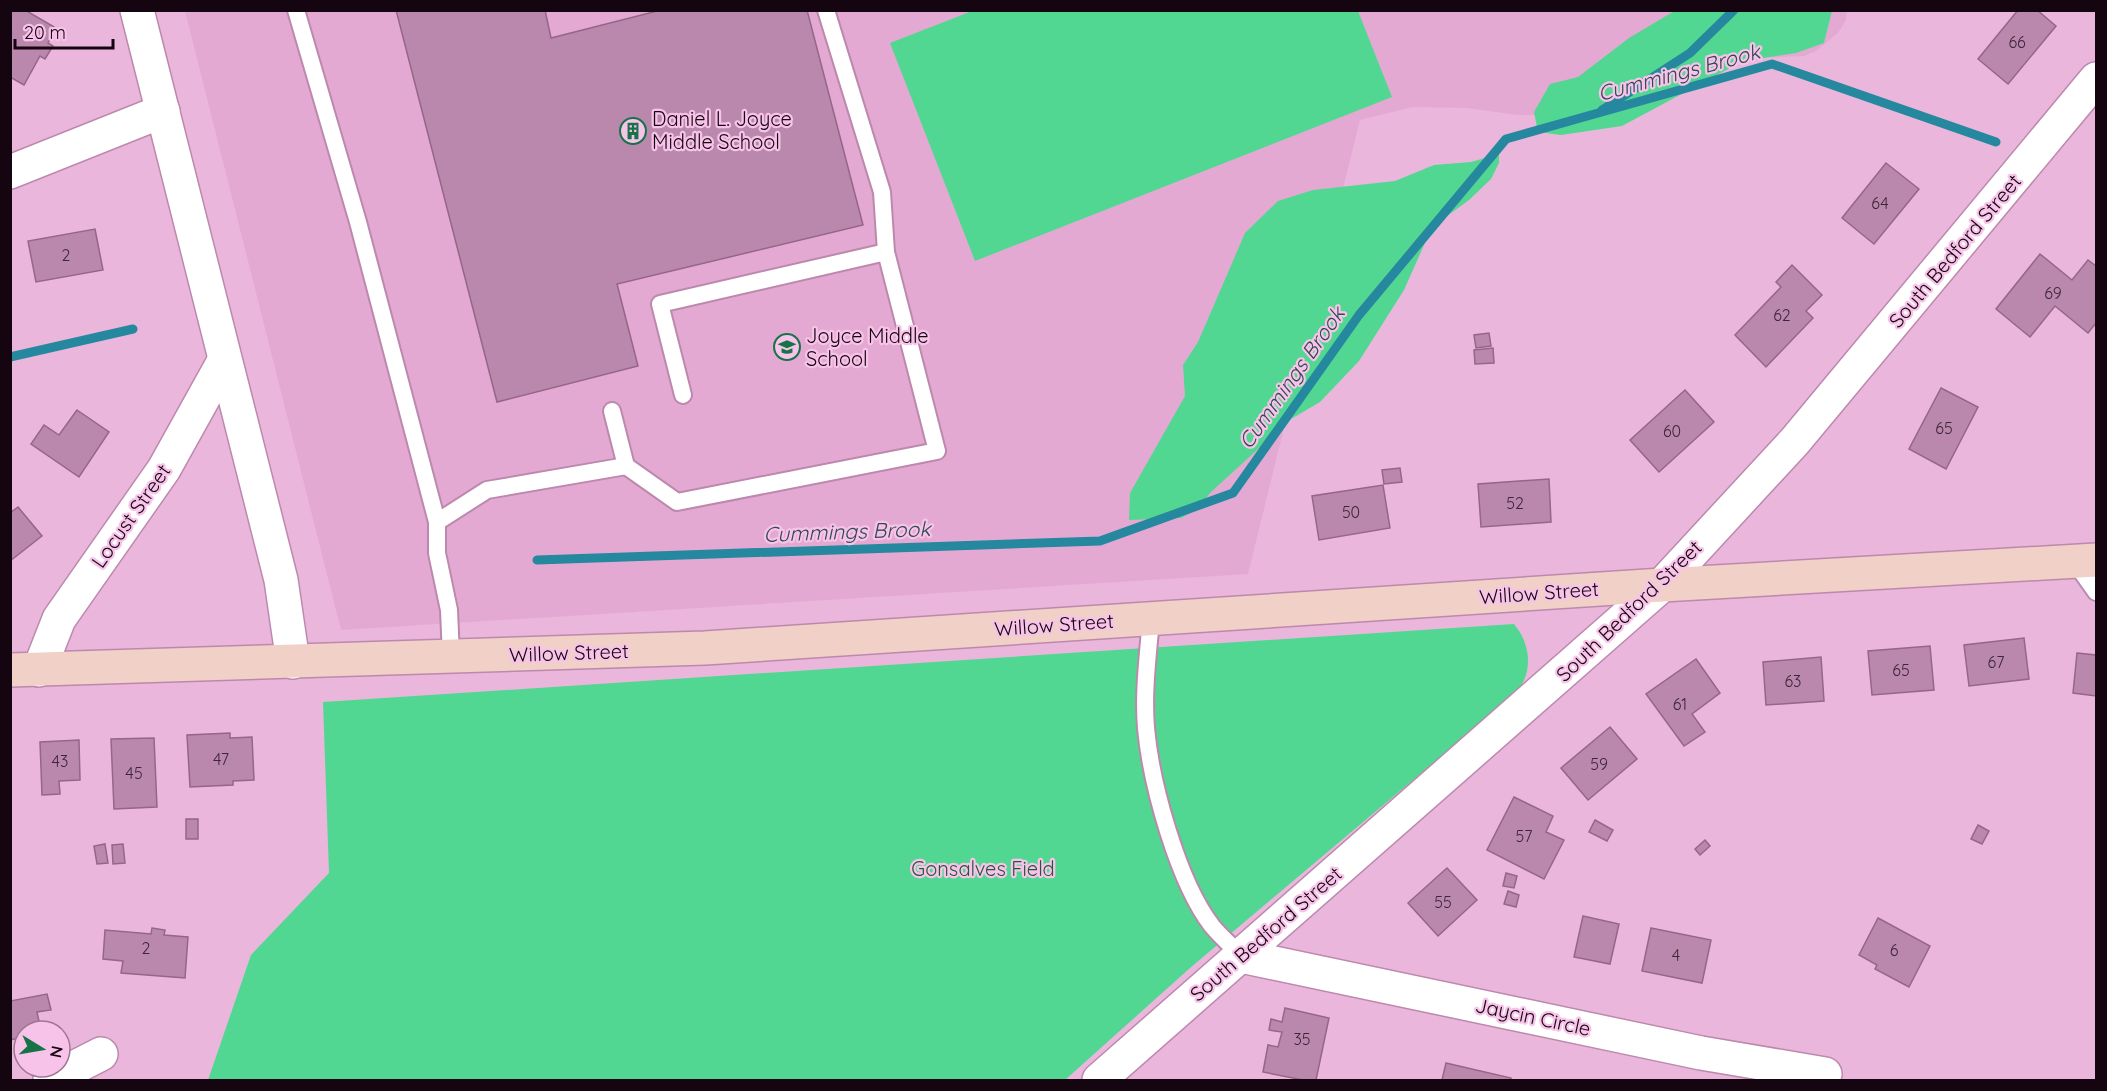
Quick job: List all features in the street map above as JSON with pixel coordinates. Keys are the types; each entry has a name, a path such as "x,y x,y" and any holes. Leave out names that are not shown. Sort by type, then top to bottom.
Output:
{"street":[{"path":"137,10 281,580 293,662"},
{"name":"South Bedford Street","path":"1099,1080 1662,585 1795,441 2097,79"},
{"path":"10,172 163,111"},
{"name":"Locust Street","path":"25,670 58,619 164,469 224,361"},
{"name":"Willow Street","path":"25,670 705,648 1662,585 2085,561"},
{"name":"Jaycin Circle","path":"1241,956 1701,1053 1825,1074"},
{"path":"50,1080 101,1054"}],"lane":[{"path":"296,10 358,222 437,522 437,554 449,610 451,656"},
{"path":"612,411 626,466 677,502 937,451 886,252 882,192 826,10"},
{"path":"683,395 660,304 886,252"},
{"path":"437,522 488,490 626,466"},
{"path":"2085,561 2097,592"},
{"path":"1151,619 1146,679 1146,729 1168,830 1195,898 1212,926 1241,956"}],"shaded area":[{"name":"Joyce Middle School","path":"185,11 1847,11 1846,20 1838,33 1816,51 1804,56 1726,59 1545,115 1517,115 1467,108 1413,107 1360,120 1248,574 341,630"}],"green space":[{"path":"1676,10 1832,11 1824,43 1796,53 1743,61 1622,126 1561,135 1538,132 1534,112 1550,84 1578,77 1629,38"},
{"path":"972,11 1358,11 1392,97 975,261 890,43"},
{"path":"1499,154 1499,163 1491,179 1469,200 1432,227 1404,290 1359,361 1320,402 1291,419 1210,493 1198,509 1181,518 1129,520 1130,493 1185,396 1183,365 1198,342 1245,233 1278,201 1313,190 1395,181 1434,165 1471,162"},
{"name":"Gonsalves Field","path":"1514,624 1524,640 1528,659 1525,677 1515,694 1190,968 1065,1080 208,1080 251,955 329,873 323,702"}],"building":[{"path":"10,10 25,10 56,28 48,43 53,46 45,59 40,56 24,85 10,77"},
{"name":"Daniel L. Joyce Middle School","path":"396,10 545,10 551,38 661,10 807,10 863,225 617,284 638,366 497,402"},
{"path":"2018,10 2037,10 2056,26 2008,84 1978,59"},
{"path":"1886,163 1919,189 1874,244 1842,218"},
{"path":"95,229 103,270 36,282 28,241"},
{"path":"2040,254 2072,280 2088,260 2096,266 2096,323 2088,333 2055,306 2030,337 1996,309"},
{"path":"1792,265 1822,295 1806,311 1813,318 1766,367 1735,335 1781,287 1776,282"},
{"path":"1489,333 1491,346 1476,348 1474,335"},
{"path":"1493,348 1494,363 1475,364 1474,350"},
{"path":"1941,388 1978,407 1946,469 1909,449"},
{"path":"1685,390 1714,422 1659,472 1630,440"},
{"path":"77,410 109,432 79,477 31,444 44,425 59,435"},
{"path":"1400,468 1402,482 1384,484 1382,470"},
{"path":"1549,479 1551,522 1481,527 1478,484"},
{"path":"1383,485 1390,528 1319,540 1312,496"},
{"path":"18,507 42,536 10,561 10,513"},
{"path":"2024,638 2029,679 1969,686 1964,645"},
{"path":"1930,646 1934,690 1872,695 1868,651"},
{"path":"2077,653 2096,655 2096,696 2073,693"},
{"path":"1821,657 1824,701 1766,705 1763,662"},
{"path":"1696,659 1720,693 1692,714 1705,732 1684,746 1646,694"},
{"path":"1610,727 1637,759 1588,800 1561,768"},
{"path":"230,733 230,738 252,737 254,780 233,781 233,785 190,787 187,735"},
{"path":"154,738 157,807 114,809 111,739"},
{"path":"79,740 80,780 59,781 60,794 42,795 40,742"},
{"path":"1514,797 1553,816 1546,832 1564,840 1544,879 1487,850"},
{"path":"186,819 198,819 198,839 186,839"},
{"path":"1595,820 1613,830 1607,841 1589,832"},
{"path":"1978,825 1989,831 1982,844 1971,839"},
{"path":"1705,840 1710,846 1700,855 1695,849"},
{"path":"105,844 108,863 97,864 94,846"},
{"path":"123,844 125,863 113,864 112,845"},
{"path":"1447,868 1477,900 1438,936 1408,903"},
{"path":"1506,873 1517,876 1514,888 1503,886"},
{"path":"1508,891 1519,895 1516,907 1504,904"},
{"path":"1583,916 1619,924 1610,964 1574,957"},
{"path":"1878,918 1930,946 1909,987 1875,969 1877,965 1859,955"},
{"path":"152,928 165,930 164,935 188,937 185,978 121,973 123,961 103,959 105,930 151,934"},
{"path":"1651,928 1711,940 1702,983 1642,971"},
{"path":"47,994 51,1010 37,1012 38,1019 12,1019 12,1040 10,1040 10,1001"},
{"path":"1285,1008 1329,1018 1316,1080 1303,1080 1263,1072 1268,1045 1278,1047 1282,1032 1269,1030 1271,1019 1282,1022"},
{"path":"1446,1063 1511,1078 1511,1080 1442,1080"}],"waterway":[{"path":"1602,110 1690,53 1734,10"},
{"name":"Cummings Brook","path":"537,560 1100,541 1233,493 1359,315 1506,139 1772,64 1996,142"},
{"name":"Cummings Brook","path":"10,357 133,329"}],"place":[{"name":"Daniel L. Joyce Middle School","path":"633,131"},
{"name":"Joyce Middle School","path":"787,347"}]}
